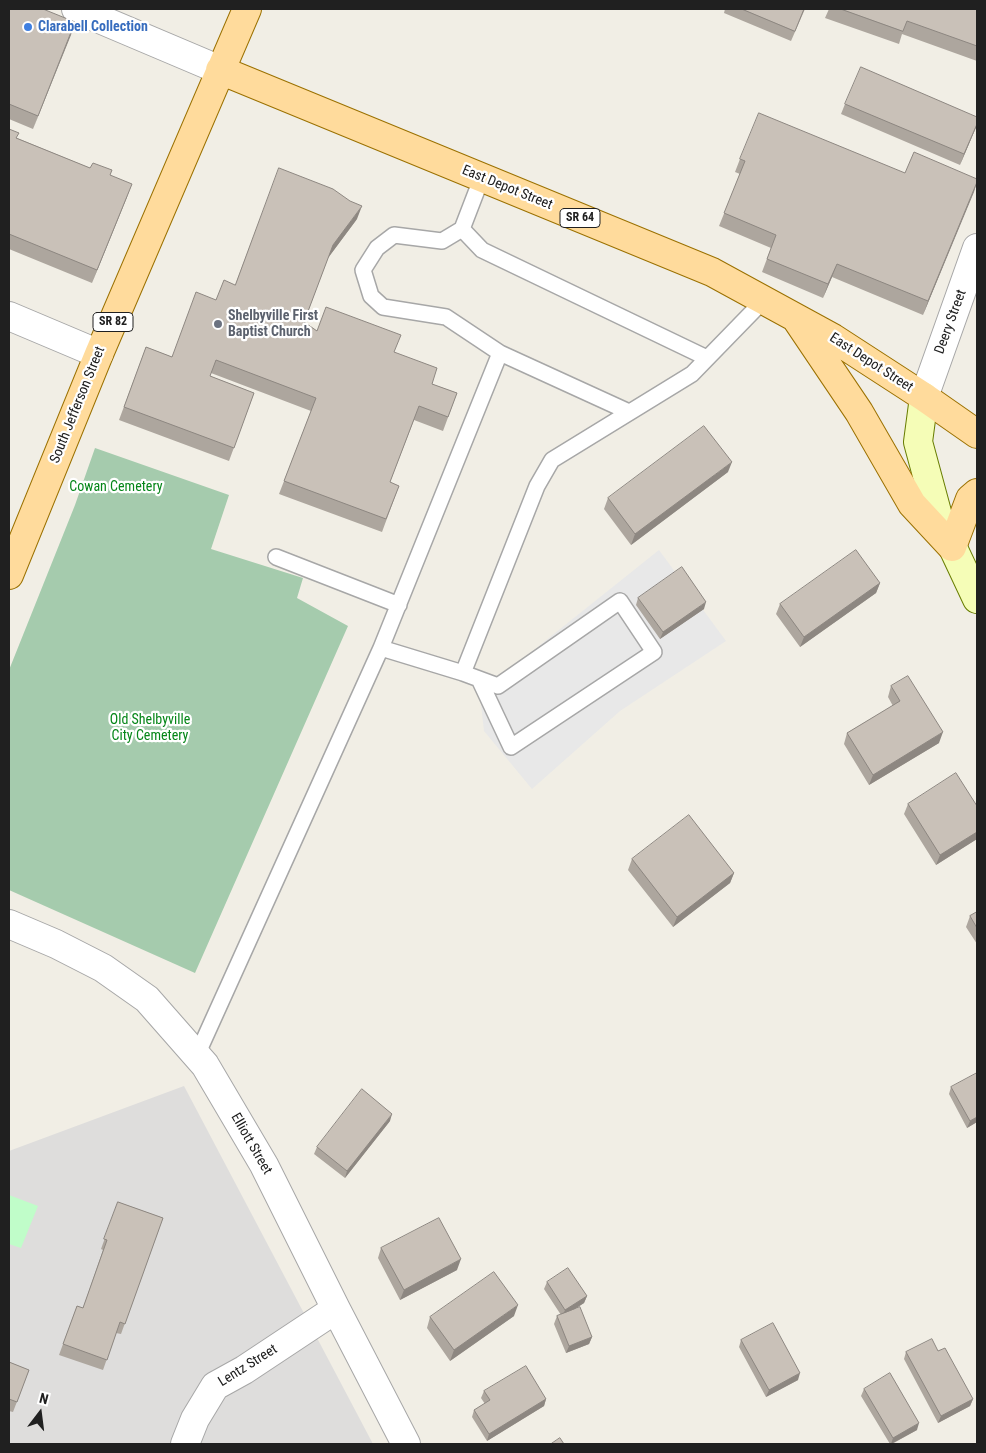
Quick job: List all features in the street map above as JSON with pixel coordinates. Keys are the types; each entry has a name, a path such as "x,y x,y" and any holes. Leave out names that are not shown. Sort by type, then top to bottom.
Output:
{"main road":[{"name":"South Jefferson Street","path":"9,575 99,354 247,9"},
{"name":"East Depot Street","path":"220,70 712,272 833,338 924,397"},
{"path":"794,317 859,412 912,504 952,547"},
{"name":"SR 64","path":"924,397 977,434"},
{"path":"924,397 918,442 938,516 977,599"},
{"path":"952,547 970,499 977,493"}],"street":[{"name":"East Depot Street","path":"76,9 220,70"},
{"name":"Deery Street","path":"924,397 977,248"},
{"path":"9,316 99,354"},
{"name":"Elliott Street","path":"9,924 56,944 103,968 147,999 205,1065 264,1165 406,1444"},
{"name":"Lentz Street","path":"185,1444 195,1419 216,1386 244,1370 336,1309"}],"lane":[{"path":"482,177 462,229 442,241 394,235 377,248 363,270 371,296 383,307 446,317 500,353 629,412"},
{"path":"462,229 482,250 707,358"},
{"path":"463,673 537,486 552,460 692,374 764,300"},
{"path":"197,1055 381,648 500,353"},
{"path":"276,557 399,605"},
{"path":"381,648 463,673 498,686 620,601 654,652 511,747 479,679"}],"shaded area":[{"path":"659,550 726,641 620,711 532,789 484,731 480,696 500,677"},
{"path":"184,1086 373,1444 9,1444 9,1151"}],"green space":[{"name":"Old Shelbyville City Cemetery","path":"95,448 229,495 211,549 303,578 297,598 348,626 195,973 9,890 9,670 75,505"},
{"path":"9,1195 38,1206 21,1248 9,1244"}],"building":[{"path":"9,9 43,9 75,22 38,116 9,104"},
{"path":"742,9 804,9 795,31"},
{"path":"841,9 977,9 977,46 907,21 903,31"},
{"path":"861,67 977,117 977,124 964,154 845,104"},
{"path":"759,113 905,173 914,152 977,179 928,301 837,264 828,284 767,259 776,235 724,213 745,161 740,159"},
{"path":"9,129 19,133 16,138 90,168 93,163 112,170 110,175 132,184 97,270 9,234"},
{"path":"279,168 333,189 350,201 362,206 333,245 304,322 317,331 326,307 401,335 394,352 437,368 432,384 457,393 448,417 419,406 390,482 399,486 386,519 284,481 316,398 216,360 210,376 254,393 234,448 124,407 146,347 172,357 196,292 216,300 224,280 235,285"},
{"path":"704,426 732,462 635,534 608,498"},
{"path":"856,550 880,583 804,637 780,604"},
{"path":"682,567 706,602 663,632 638,598"},
{"path":"908,676 943,732 873,775 847,733 900,701 891,686"},
{"path":"956,773 977,806 977,832 940,855 908,804"},
{"path":"689,815 734,873 677,917 632,859"},
{"path":"977,912 977,928 970,916"},
{"path":"977,1073 977,1117 970,1121 951,1087"},
{"path":"362,1089 392,1114 347,1171 317,1147"},
{"path":"118,1202 163,1218 125,1324 120,1322 107,1360 63,1344 77,1306 83,1308 107,1240 104,1239"},
{"path":"439,1218 461,1259 404,1290 381,1248"},
{"path":"568,1268 587,1296 565,1310 547,1282"},
{"path":"494,1272 518,1305 454,1350 430,1317"},
{"path":"580,1307 592,1337 569,1346 557,1316"},
{"path":"773,1323 800,1373 769,1390 741,1340"},
{"path":"932,1339 938,1351 945,1348 973,1399 941,1416 906,1352"},
{"path":"9,1362 29,1370 17,1402 9,1399"},
{"path":"526,1366 546,1399 489,1434 474,1410 490,1400 484,1391"},
{"path":"890,1373 919,1423 893,1438 864,1389"},
{"path":"560,1438 564,1444 551,1444"}],"place":[{"name":"Clarabell Collection","path":"28,27"},
{"name":"Shelbyville First Baptist Church","path":"218,324"}],"park label":[{"name":"Cowan Cemetery","path":"116,487"}]}
